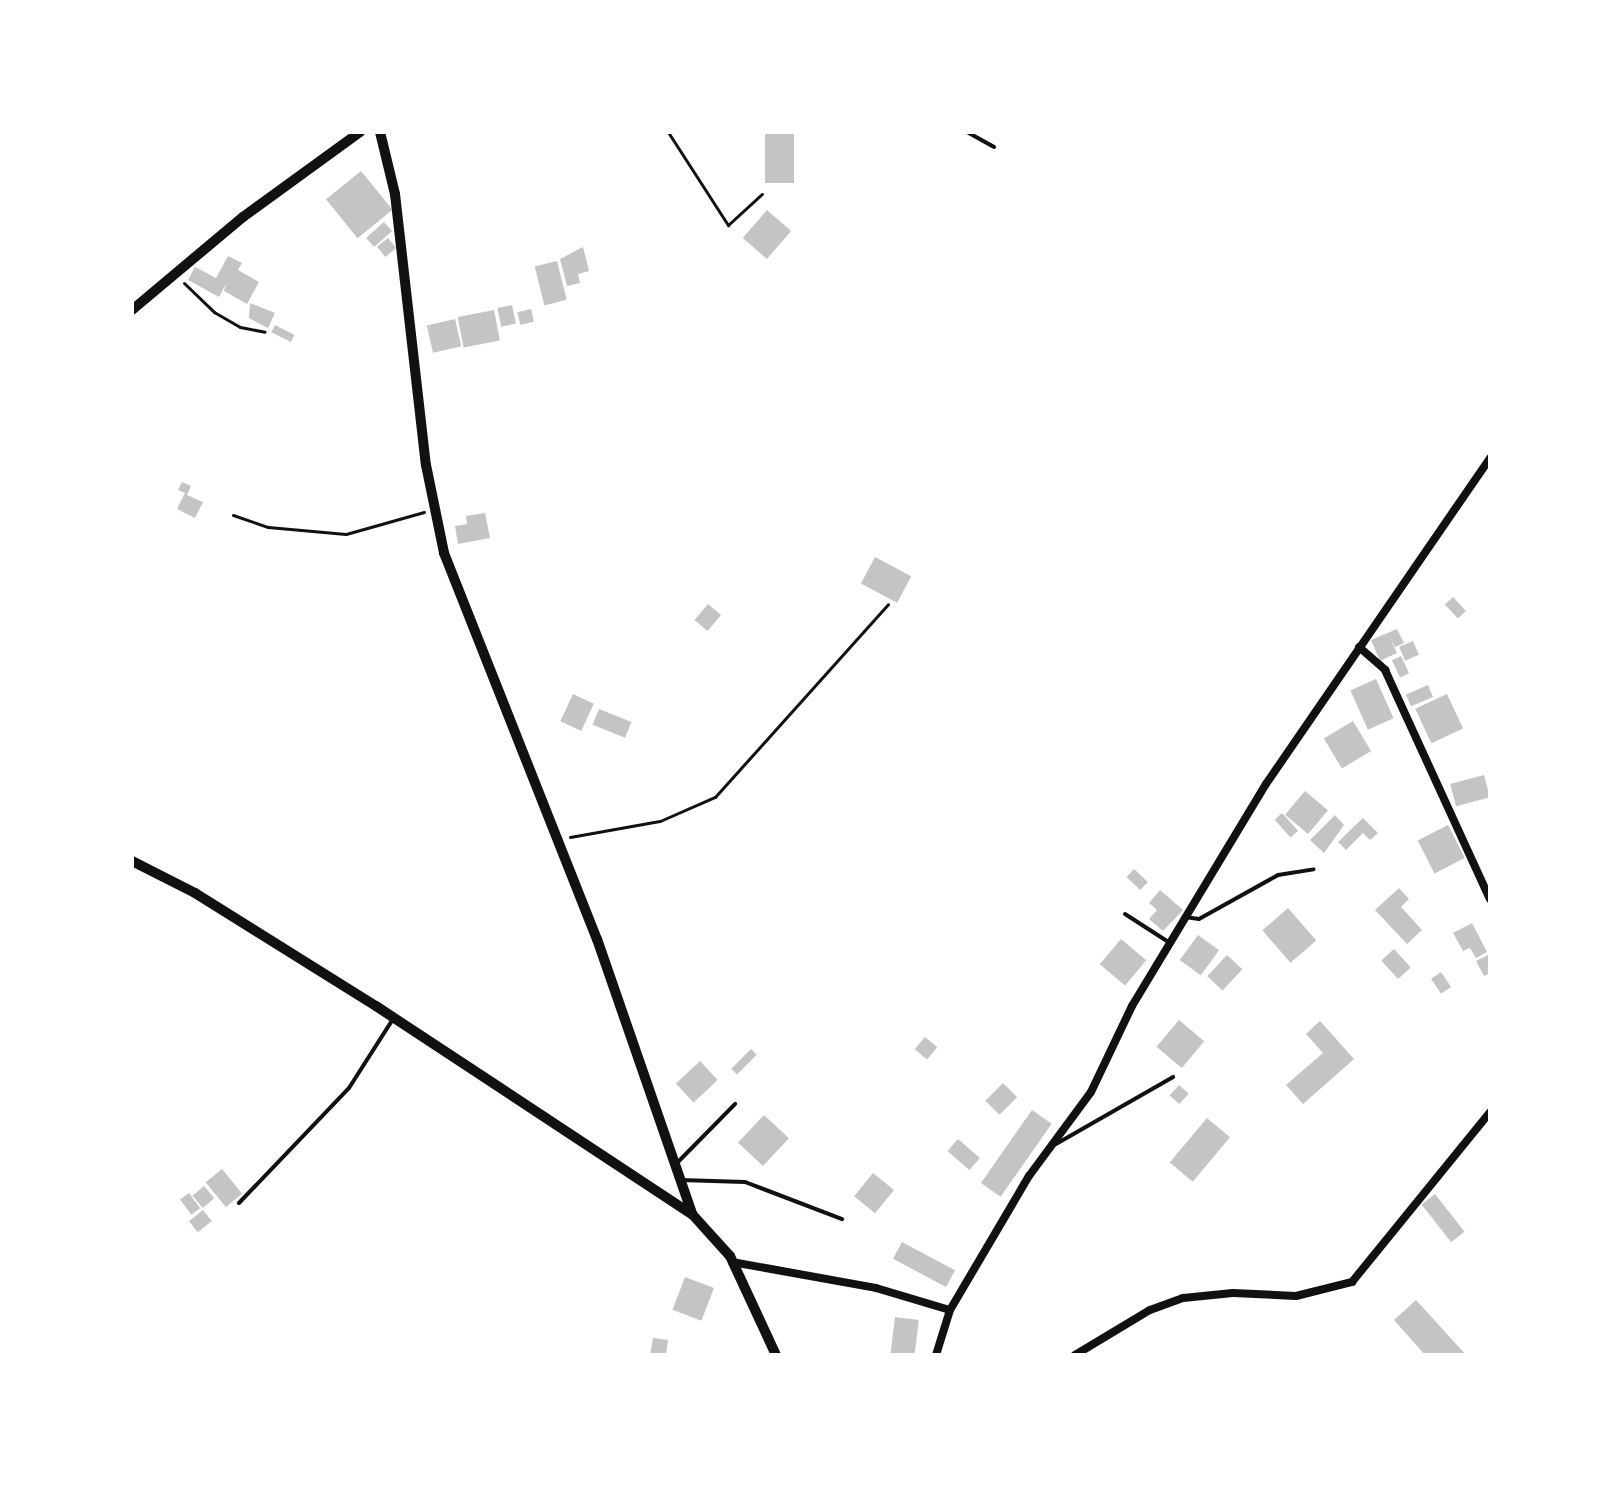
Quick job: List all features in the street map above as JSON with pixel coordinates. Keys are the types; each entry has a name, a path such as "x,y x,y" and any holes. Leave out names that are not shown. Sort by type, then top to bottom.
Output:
{"street":[{"path":"132,310 183,267 360,132"},
{"path":"380,132 395,194 435,509 444,553 559,839 671,1166 692,1214"},
{"path":"936,1355 950,1310 1051,1147 1091,1092 1132,1006 1185,917 1359,647 1490,458"},
{"path":"1359,647 1385,670 1490,899"},
{"path":"132,861 195,893 394,1017 692,1214 732,1262 776,1355"},
{"path":"1075,1355 1150,1310 1183,1298 1296,1296 1352,1282 1490,1112"},
{"path":"732,1262 876,1288 950,1310"}],"lane":[{"path":"967,132 994,147"},
{"path":"1185,917 1199,919 1278,875 1314,869"},
{"path":"1125,914 1170,943"},
{"path":"239,1203 349,1088 394,1017"},
{"path":"1051,1147 1173,1077"},
{"path":"671,1166 735,1104"},
{"path":"678,1181 714,1177 745,1182 842,1219"}],"path":[{"path":"668,132 728,225 762,194"},
{"path":"183,267 185,285 214,312 240,327 265,332"},
{"path":"233,515 268,527 346,534 435,509"},
{"path":"559,839 660,821 715,797 888,604"}],"building":[{"path":"765,132 794,132 794,183 765,183"},
{"path":"361,171 392,210 357,238 326,199"},
{"path":"767,210 791,231 767,259 743,238"},
{"path":"384,222 392,231 374,247 366,238"},
{"path":"388,238 396,248 385,257 377,247"},
{"path":"583,247 589,271 578,274 580,283 567,286 560,259"},
{"path":"228,256 242,263 238,270 259,282 247,304 224,291 226,284 219,297 188,280 195,267 216,278"},
{"path":"557,261 567,300 544,305 535,267"},
{"path":"250,303 275,313 268,328 249,318"},
{"path":"512,305 516,324 501,327 497,308"},
{"path":"531,309 534,322 520,325 517,312"},
{"path":"494,310 500,340 464,347 458,317"},
{"path":"455,319 461,346 433,353 427,326"},
{"path":"275,325 295,335 291,342 271,332"},
{"path":"182,482 191,486 187,495 203,502 195,518 177,509 185,493 178,490"},
{"path":"485,513 490,538 458,544 455,526 467,524 466,516"},
{"path":"875,557 911,576 897,603 861,583"},
{"path":"1453,597 1466,611 1458,618 1445,605"},
{"path":"708,604 721,615 708,631 695,620"},
{"path":"1397,629 1404,643 1395,647 1389,636 1397,653 1380,661 1371,640"},
{"path":"1413,641 1419,655 1405,661 1399,647"},
{"path":"1401,656 1409,673 1400,677 1392,660"},
{"path":"1376,679 1393,718 1368,730 1350,690"},
{"path":"1428,685 1433,697 1411,706 1406,694"},
{"path":"573,694 594,704 581,731 560,721"},
{"path":"1447,694 1463,728 1431,743 1415,709"},
{"path":"599,709 631,722 625,738 593,725"},
{"path":"1353,721 1371,751 1342,769 1324,739"},
{"path":"1484,775 1490,797 1456,806 1450,784"},
{"path":"1305,791 1328,810 1308,834 1285,815"},
{"path":"1282,813 1298,831 1291,838 1275,820"},
{"path":"1335,815 1344,825 1324,853 1310,840"},
{"path":"1363,818 1378,833 1370,840 1363,833 1346,850 1338,842"},
{"path":"1448,825 1465,858 1435,873 1418,840"},
{"path":"1134,869 1148,882 1140,890 1126,877"},
{"path":"1399,888 1409,899 1401,907 1422,930 1407,944 1375,910"},
{"path":"1160,890 1183,910 1163,931 1149,919 1157,910 1149,903"},
{"path":"1288,908 1316,940 1291,963 1262,930"},
{"path":"1472,923 1487,952 1476,958 1470,948 1463,951 1453,933"},
{"path":"1198,935 1219,950 1201,975 1180,960"},
{"path":"1121,939 1146,960 1125,985 1100,964"},
{"path":"1394,949 1411,968 1398,979 1381,960"},
{"path":"1490,954 1490,973 1484,976 1476,961"},
{"path":"1227,955 1242,969 1223,991 1207,976"},
{"path":"1441,972 1451,987 1441,994 1431,979"},
{"path":"1179,1020 1204,1041 1182,1068 1157,1047"},
{"path":"1320,1021 1354,1059 1303,1104 1286,1085 1323,1053 1306,1034"},
{"path":"925,1037 937,1047 927,1060 915,1049"},
{"path":"751,1049 757,1055 737,1074 731,1069"},
{"path":"700,1061 718,1080 694,1103 676,1084"},
{"path":"1003,1083 1017,1097 999,1115 985,1101"},
{"path":"1179,1085 1189,1094 1179,1104 1170,1095"},
{"path":"1032,1110 1052,1124 1001,1197 981,1183"},
{"path":"764,1115 789,1138 763,1166 738,1143"},
{"path":"1207,1118 1230,1137 1193,1182 1170,1162"},
{"path":"958,1139 980,1158 969,1170 948,1151"},
{"path":"222,1169 242,1194 226,1207 206,1182"},
{"path":"873,1173 894,1190 875,1213 854,1196"},
{"path":"204,1186 214,1198 203,1208 193,1196"},
{"path":"189,1193 200,1208 191,1215 180,1199"},
{"path":"1435,1194 1465,1232 1451,1242 1422,1204"},
{"path":"203,1210 212,1221 198,1232 189,1221"},
{"path":"902,1242 955,1270 946,1287 893,1259"},
{"path":"685,1277 714,1288 701,1321 672,1310"},
{"path":"1416,1300 1466,1355 1425,1355 1394,1320"},
{"path":"895,1317 919,1320 915,1355 890,1355"},
{"path":"653,1338 668,1340 666,1355 650,1355"}]}
